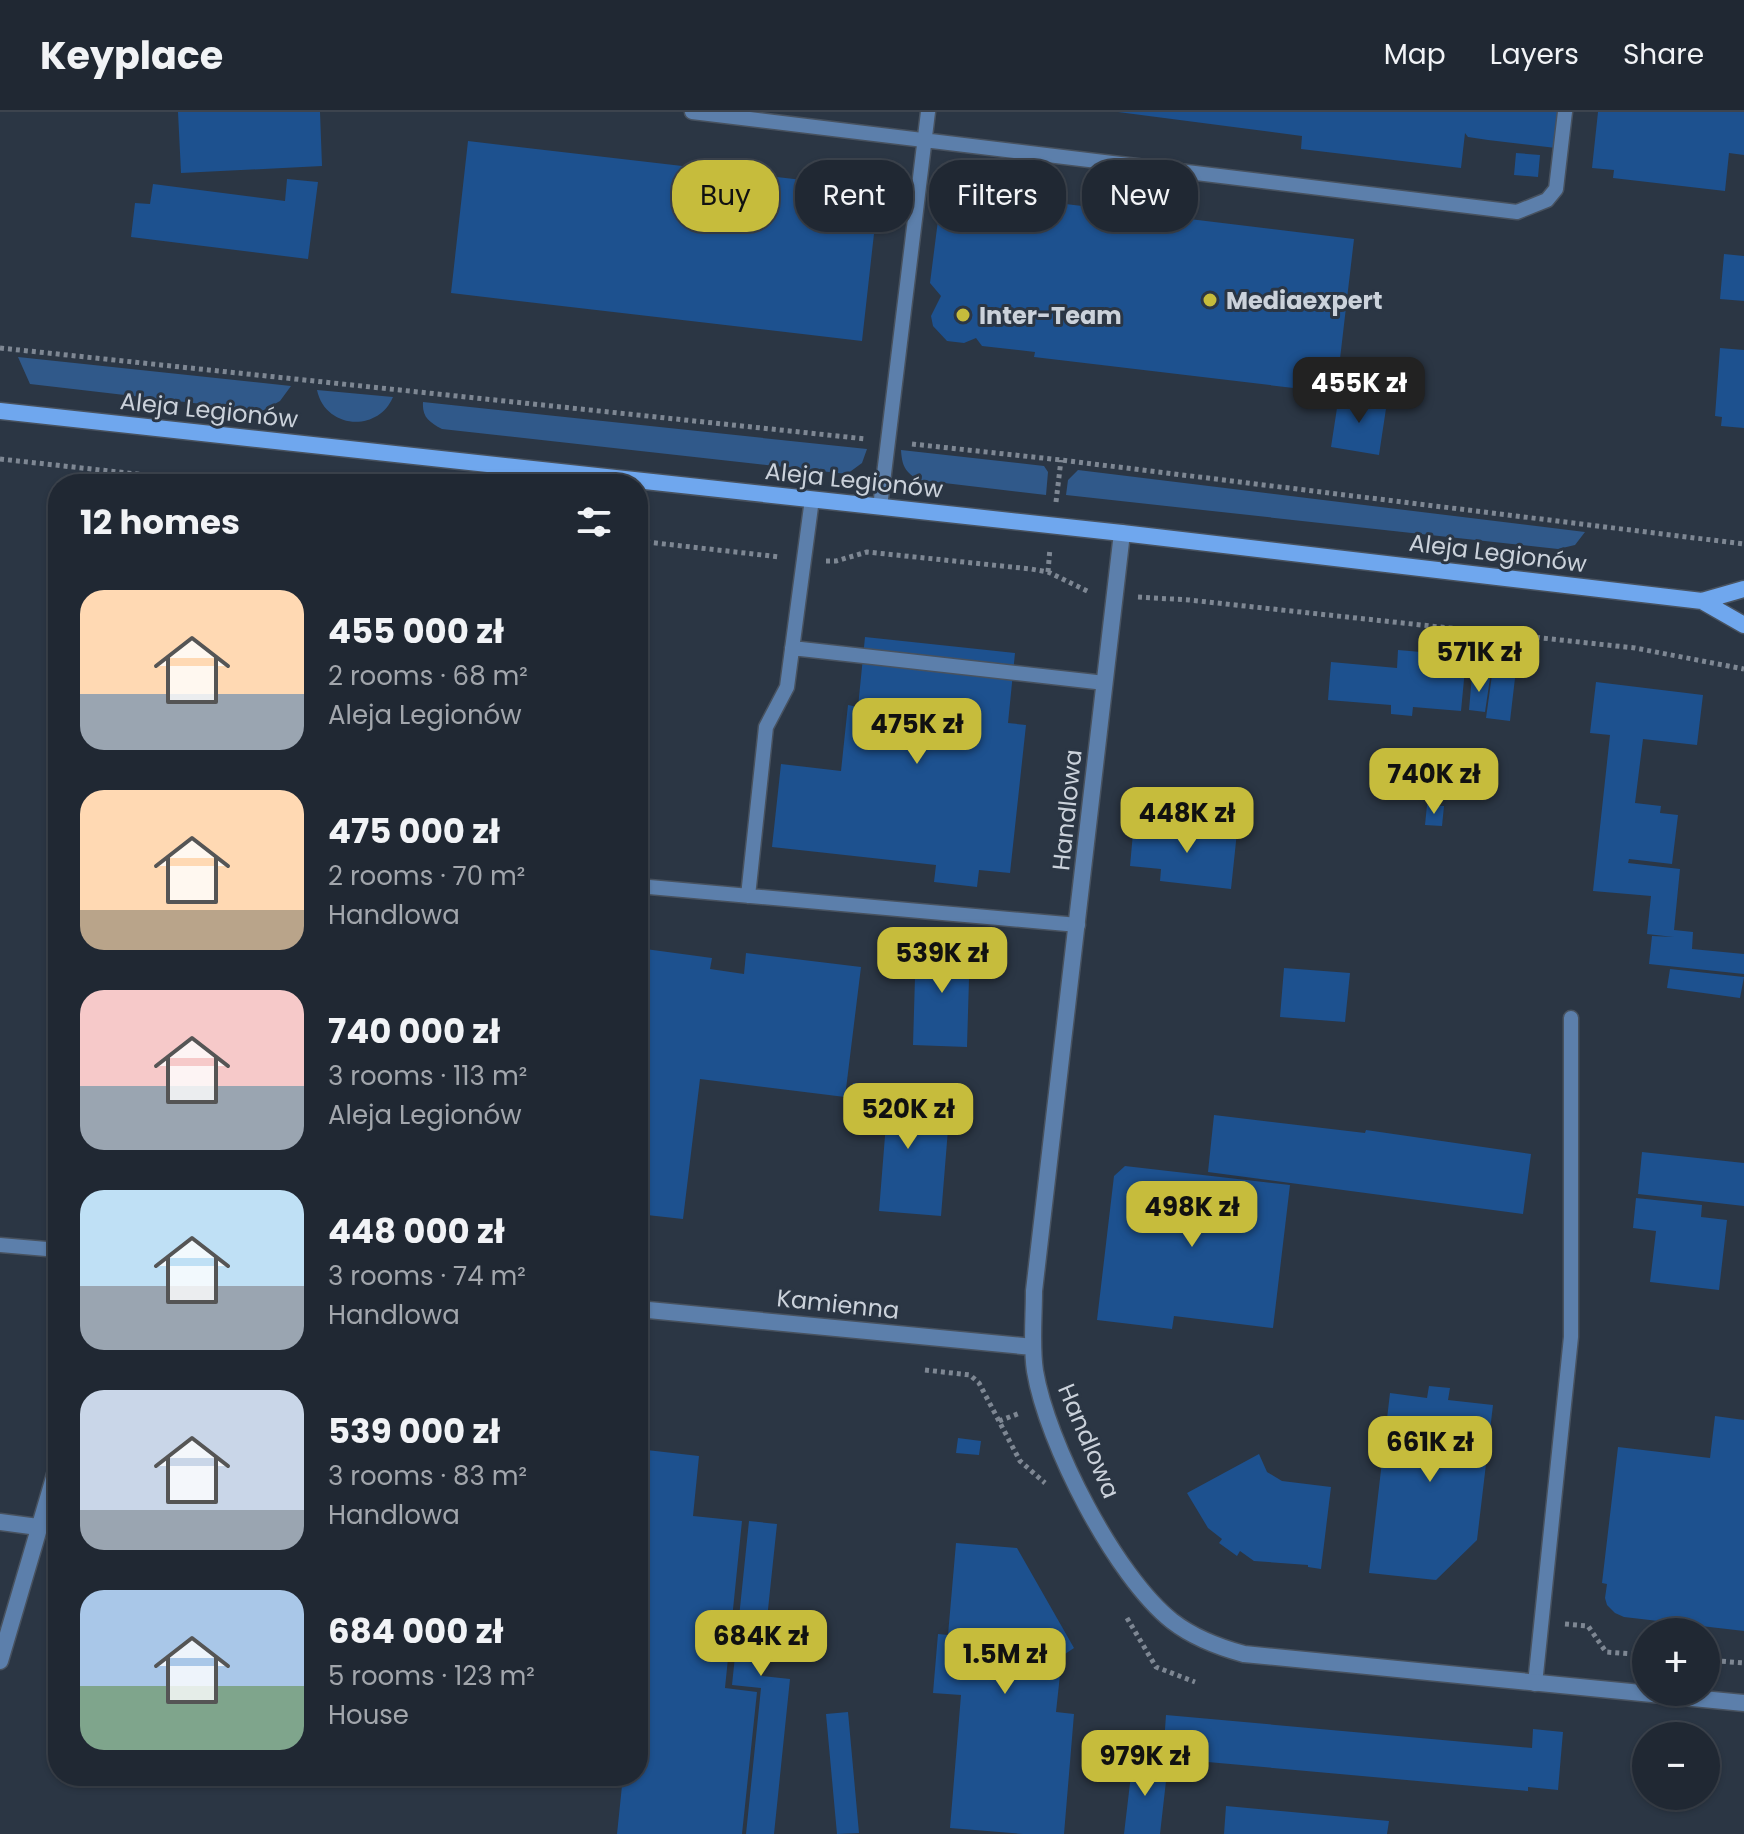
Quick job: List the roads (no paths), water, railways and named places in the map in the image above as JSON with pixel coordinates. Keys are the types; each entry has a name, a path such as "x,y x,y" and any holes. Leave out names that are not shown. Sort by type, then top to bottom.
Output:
{"main road":[{"name":"Aleja Legionów","path":"0,411 581,474"},
{"name":"Aleja Legionów","path":"648,481 1702,601 1744,589"},
{"name":"Aleja Legionów","path":"1702,601 1744,625"}],"street":[{"name":"Handlowa","path":"1122,533 1034,1291 1035,1372 1055,1434 1091,1513 1138,1584 1172,1620 1214,1645 1244,1654 1744,1703"},
{"name":"Kamienna","path":"648,1310 1033,1347"},
{"path":"0,1661 48,1496"},
{"path":"0,1522 38,1527"}],"lane":[{"path":"692,112 1517,212 1547,200 1556,189 1565,112"},
{"path":"880,507 928,112"},
{"path":"748,896 766,727 787,687 812,499"},
{"path":"792,648 1105,683"},
{"path":"648,887 1078,925"},
{"path":"1535,1684 1571,1337 1571,1018"},
{"path":"0,1245 48,1249"}],"place":[{"name":"Mediaexpert","path":"1210,300"},
{"name":"Inter-Team","path":"963,315"}]}
